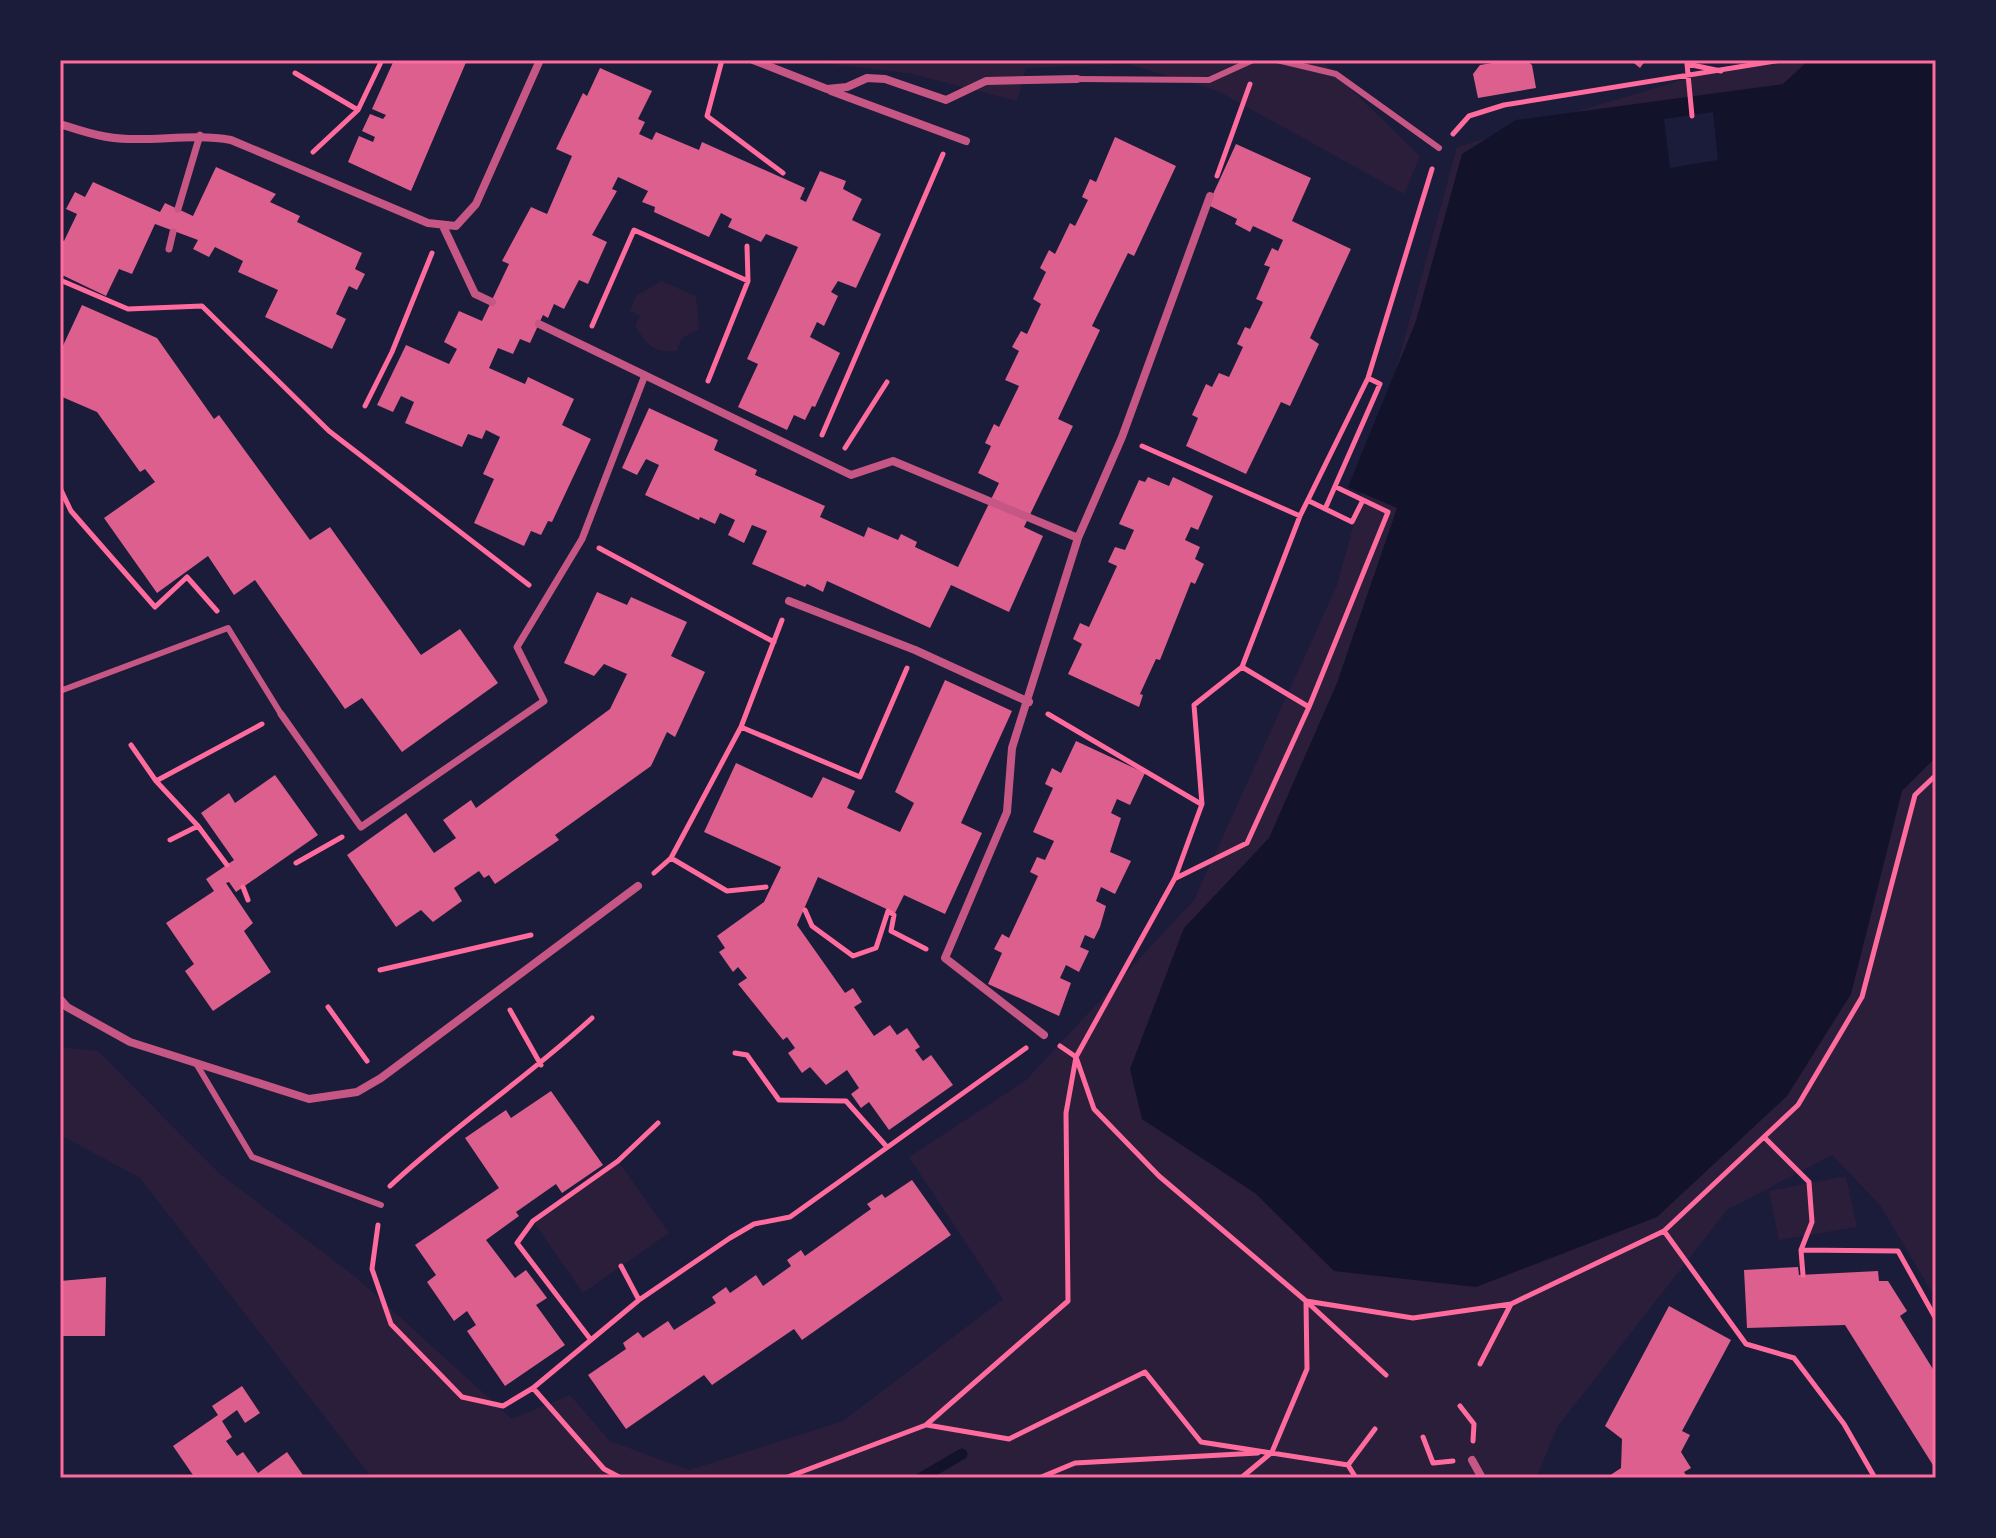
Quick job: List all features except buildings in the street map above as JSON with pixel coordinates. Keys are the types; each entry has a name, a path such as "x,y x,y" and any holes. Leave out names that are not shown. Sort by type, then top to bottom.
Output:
{"street":[{"path":"60,124 93,135 128,139 200,135 231,140 443,226 456,226 466,219 476,204 540,60"},
{"path":"753,60 966,141"},
{"path":"827,89 847,87 867,78 885,79 946,100 986,81 1077,79"},
{"path":"178,209 200,135"},
{"path":"1044,1035 945,958 1007,812 1012,748 1029,702 1078,538 1122,437 1210,196"},
{"path":"443,226 475,294 492,302"},
{"path":"169,249 173,232"},
{"path":"539,324 851,475 893,461 1078,538"},
{"path":"281,714 361,827 544,701 517,647 582,539 645,375"},
{"path":"789,601 915,650 1029,702"},
{"path":"60,999 67,1007 130,1042 197,1065 309,1099 344,1096 381,1078 638,886"},
{"path":"1472,1460 1482,1478"}],"lane":[{"path":"1077,79 1209,80 1253,60"},
{"path":"1277,60 1336,74 1439,148"},
{"path":"60,691 228,628 281,714"},
{"path":"197,1065 252,1157 381,1205"}],"path":[{"path":"298,167 358,110 382,60"},
{"path":"722,60 707,116 783,173"},
{"path":"785,1478 926,1425 1068,1301 1066,1113 1076,1057 1175,878 1202,804 1194,705 1242,667 1300,516 1368,378 1439,148 1469,116 1504,105 1782,60"},
{"path":"1692,116 1687,64 1726,71"},
{"path":"295,73 358,110"},
{"path":"1210,196 1254,74"},
{"path":"812,456 952,135"},
{"path":"365,406 392,352 443,226"},
{"path":"583,345 634,230 748,281"},
{"path":"700,401 748,281 747,246"},
{"path":"60,280 128,309 202,306 329,431 366,461 528,585 539,576"},
{"path":"1325,509 1380,384 1368,378"},
{"path":"882,393 887,382"},
{"path":"1122,437 1300,516"},
{"path":"1175,878 1247,843 1309,707 1388,512 1336,487"},
{"path":"60,488 71,511 155,607 187,577 212,602"},
{"path":"1309,501 1352,522 1363,500"},
{"path":"582,539 774,642"},
{"path":"766,887 727,891 671,858 741,727 789,601"},
{"path":"741,727 860,777 915,650"},
{"path":"1242,667 1309,707"},
{"path":"1029,702 1202,804"},
{"path":"156,781 281,714"},
{"path":"131,745 156,781 198,826 227,865"},
{"path":"1306,1301 1413,1318 1511,1304 1664,1231 1798,1105 1862,997 1915,795 1936,775"},
{"path":"170,840 198,826"},
{"path":"296,863 361,827"},
{"path":"243,887 248,900"},
{"path":"805,910 812,926 853,956 876,948 888,911 894,915 891,931 945,958"},
{"path":"380,970 547,932"},
{"path":"499,990 541,1065"},
{"path":"328,1007 358,1050"},
{"path":"592,1018 541,1065 443,1137 385,1191 372,1269 391,1324 462,1397 503,1406 533,1388 639,1300 754,1224 790,1217 1044,1035"},
{"path":"735,1053 747,1055 779,1100 846,1101 887,1147"},
{"path":"1076,1057 1094,1109 1159,1176 1306,1301 1386,1375"},
{"path":"591,1340 517,1243 533,1221 618,1161 658,1123"},
{"path":"1764,1137 1809,1182 1812,1222 1801,1250 1803,1275"},
{"path":"1664,1231 1746,1344 1794,1358 1844,1424 1875,1478"},
{"path":"1801,1250 1898,1251 1936,1319"},
{"path":"621,1266 639,1300"},
{"path":"1241,1478 1272,1453 1307,1369 1306,1301"},
{"path":"1480,1364 1511,1304"},
{"path":"926,1425 1009,1439 1145,1372 1201,1442 1348,1465 1356,1478"},
{"path":"533,1388 604,1469 621,1478"},
{"path":"1460,1406 1474,1424"},
{"path":"1348,1465 1375,1429"},
{"path":"1423,1437 1433,1463"},
{"path":"1039,1478 1075,1463 1272,1453"}],"shaded area":[{"path":"799,60 1321,60 1420,156 1404,194 1218,91 1128,64 1026,68 1017,101 912,74"},
{"path":"1750,60 1936,60 1936,1299 1880,1205 1832,1155 1727,1210 1558,1426 1536,1478 372,1478 140,1178 64,1137 60,1139 60,1047 98,1051 220,1174 357,1278 512,1419 570,1395 610,1441 689,1470 843,1421 1003,1299 909,1157 1025,1081 1194,900 1337,585 1457,147"},
{"path":"1809,60 1936,60 1936,757 1902,791 1851,994 1787,1096 1657,1217 1476,1287 1334,1271 1255,1193 1142,1119 1130,1069 1184,928 1269,838 1337,683 1397,508 1348,487 1416,321 1462,154 1516,120 1783,84"},
{"path":"661,281 696,296 699,329 682,338 677,351 662,351 652,346 635,326 640,316 630,311 636,296"},
{"path":"618,1161 669,1233 583,1293 533,1221"},
{"path":"1846,1176 1857,1227 1779,1240 1769,1191"}],"pier":[{"path":"1713,112 1718,160 1670,168 1664,119"}],"waterway":[{"path":"921,1478 962,1454"}]}
